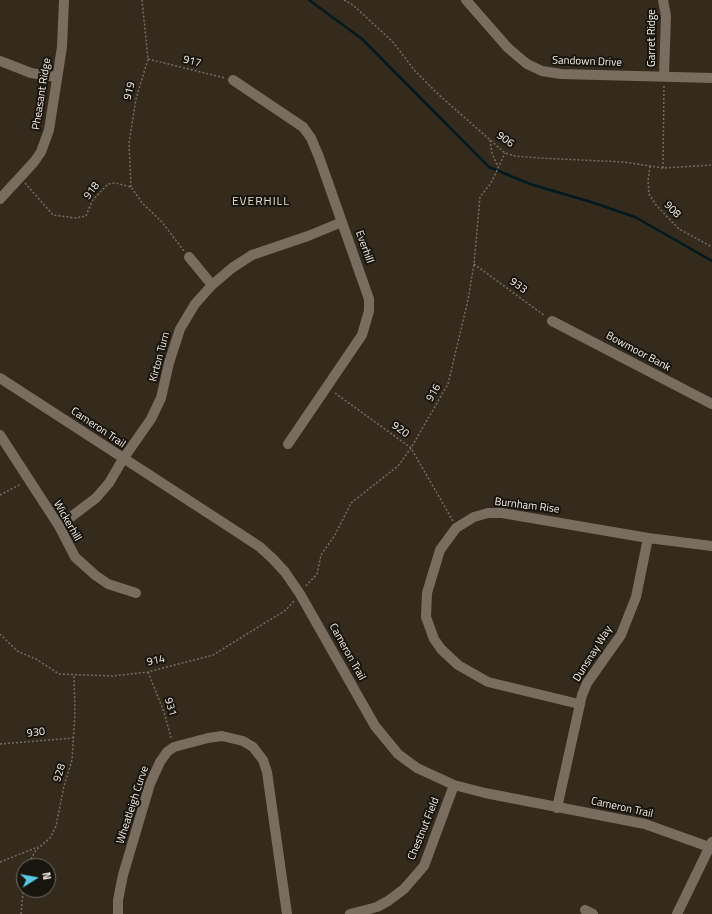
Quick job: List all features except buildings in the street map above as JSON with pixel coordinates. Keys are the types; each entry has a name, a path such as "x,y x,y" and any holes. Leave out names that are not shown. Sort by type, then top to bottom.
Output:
{"street":[{"name":"Pheasant Ridge","path":"0,199 34,162 46,140 53,108 64,26 64,0"},
{"name":"Sandown Drive","path":"466,0 508,48 520,59 535,68 550,73 712,78"},
{"name":"Garret Ridge","path":"663,0 666,16 664,76"},
{"path":"0,61 31,73 56,77"},
{"name":"Everhill","path":"233,80 303,126 315,146 369,299 369,311 362,335 288,444"},
{"name":"Kirton Turn","path":"58,526 96,498 152,419 165,386 176,340 186,319 212,285 232,268 252,255 308,236 342,222"},
{"path":"189,257 212,285"},
{"name":"Bowmoor Bank","path":"552,321 712,404"},
{"name":"Cameron Trail","path":"0,378 260,547 302,591 366,710 389,745 398,754 417,768 454,785 557,808 645,824 711,845"},
{"name":"Wickerhill","path":"0,435 58,526 75,557 95,575 108,584 136,593"},
{"name":"Burnham Rise","path":"579,704 488,682 462,669 441,649 434,639 428,623 427,593 440,550 456,528 474,517 488,513 502,513 648,538 712,546"},
{"name":"Dunsnay Way","path":"557,808 579,704 587,683 621,636 636,597 648,538"},
{"path":"174,747 222,736 243,741 258,752 267,772 271,788 287,914"},
{"name":"Wheatleigh Curve","path":"118,914 118,900 123,875 150,784 160,762 167,752 174,747"},
{"name":"Chestnut Field","path":"350,914 377,907 388,901 404,889 424,866 454,785"},
{"path":"677,914 711,845"}],"path":[{"name":"919","path":"131,187 129,143 136,99 148,59 142,0"},
{"name":"906","path":"344,0 353,5 393,42 415,71 439,95 505,153 515,156 540,158 624,162 664,168 712,165"},
{"name":"917","path":"148,59 233,80"},
{"path":"664,76 664,168"},
{"path":"490,139 492,153 498,167"},
{"name":"916","path":"302,591 317,574 321,555 335,535 351,503 398,466 411,448 448,384 468,300 474,264 480,197 490,183 505,153"},
{"name":"908","path":"650,166 648,181 649,194 656,205 679,229 712,247"},
{"name":"918","path":"20,178 37,194 53,215 75,218 86,216 92,201 108,184 115,182 131,187"},
{"path":"131,187 143,204 162,222 189,257"},
{"name":"933","path":"474,264 552,321"},
{"name":"920","path":"326,386 411,448 456,528"},
{"path":"0,495 28,480"},
{"name":"914","path":"0,634 17,651 36,659 59,674 113,676 148,672 213,655 286,610 302,591"},
{"name":"931","path":"148,672 162,707 167,729 174,747"},
{"name":"928","path":"32,858 36,850 50,838 56,826 64,786 72,760 74,674"},
{"name":"930","path":"0,744 73,738"},
{"path":"0,862 42,845"},
{"path":"21,914 22,898"}],"waterway":[{"path":"309,0 362,39 489,167 530,184 635,217 712,261"}],"district":[{"name":"EVERHILL","path":"261,202"}]}
